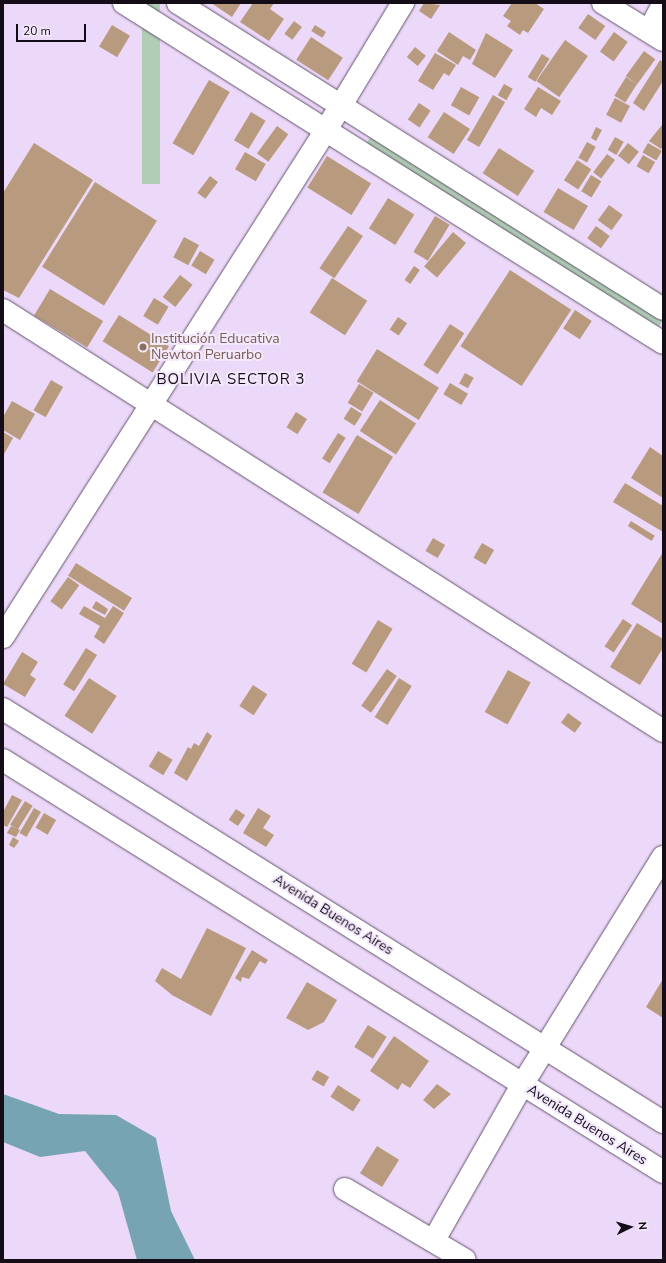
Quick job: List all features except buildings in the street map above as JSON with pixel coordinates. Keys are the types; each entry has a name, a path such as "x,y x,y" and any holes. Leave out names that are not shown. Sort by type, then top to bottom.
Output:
{"street":[{"path":"124,3 663,343"},
{"path":"178,3 663,309"},
{"path":"3,637 326,130 403,3"},
{"path":"603,3 656,35 663,5"},
{"path":"3,310 663,731"},
{"name":"Avenida Buenos Aires","path":"3,709 663,1122"},
{"name":"Avenida Buenos Aires","path":"3,760 663,1172"},
{"path":"434,1240 522,1085 663,857"},
{"path":"344,1189 434,1240 465,1260"}],"green space":[{"path":"142,3 160,3 160,184 142,184"},
{"path":"371,136 663,318 659,326 366,144"}],"water":[{"path":"3,1094 59,1114 116,1115 156,1138 171,1211 195,1260 137,1260 118,1192 85,1151 40,1157 3,1142"}],"place":[{"name":"Institución Educativa Newton Peruarbo","path":"143,347"}],"district":[{"name":"BOLIVIA SECTOR 3","path":"231,380"}]}
